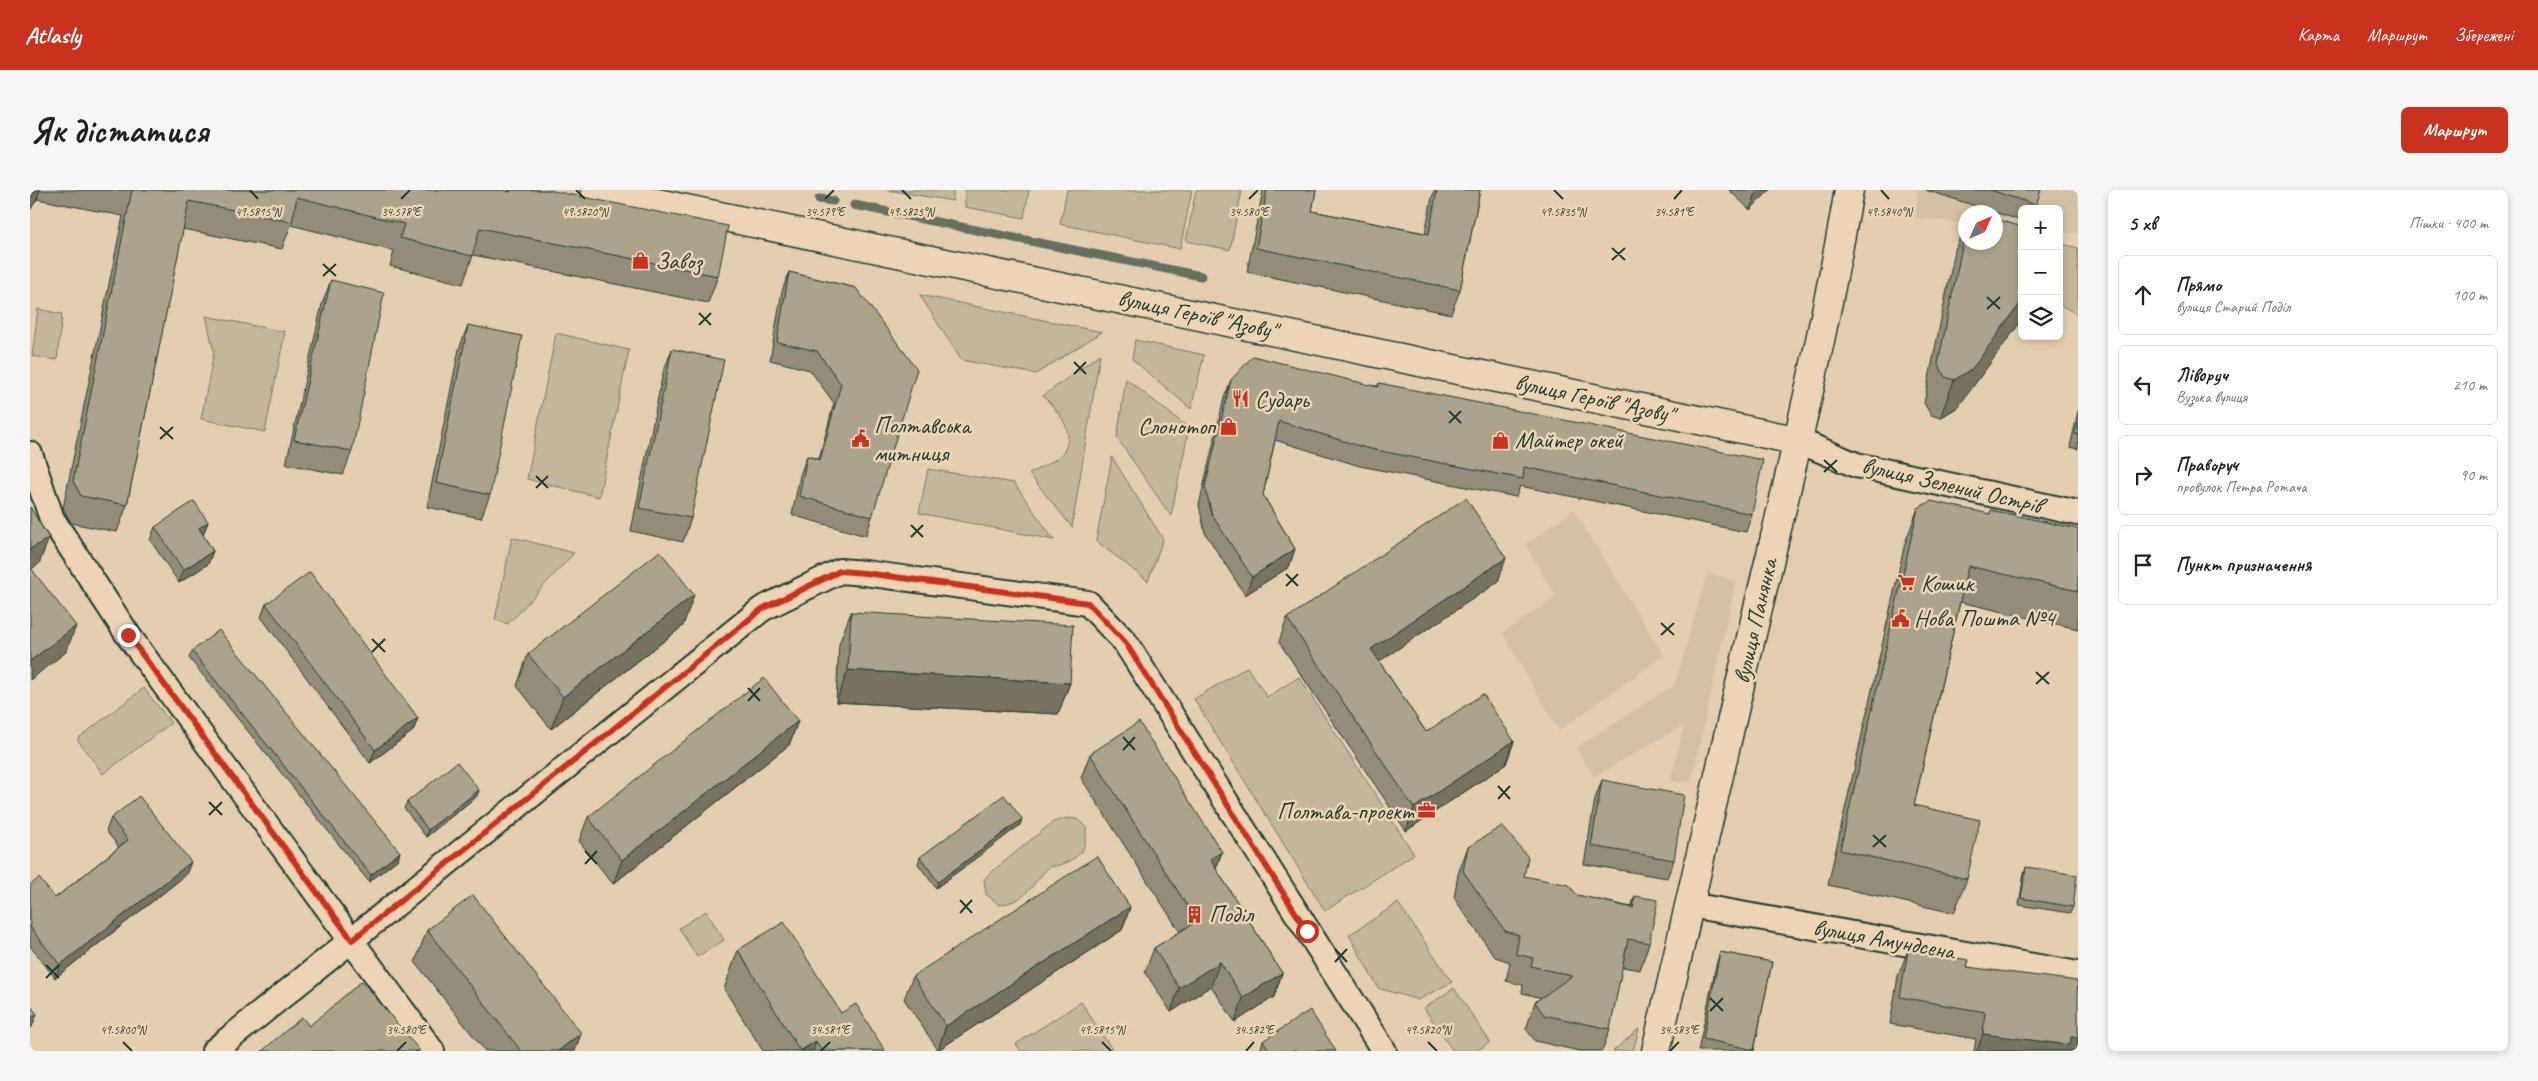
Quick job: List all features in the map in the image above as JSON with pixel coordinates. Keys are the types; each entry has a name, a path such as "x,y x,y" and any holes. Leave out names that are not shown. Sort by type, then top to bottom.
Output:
{"street":[{"name":"вулиця Героїв \"Азову\"","path":"595,190 1799,441"},
{"name":"вулиця Панянка","path":"1656,1051 1799,441 1831,297 1850,190"},
{"name":"вулиця Зелений Острів","path":"1799,441 1856,464 2078,513"},
{"path":"30,454 52,519 128,635 432,1051"},
{"path":"214,1051 762,609 840,571 1088,603 1125,642 1384,1051"},
{"name":"вулиця Амундсена","path":"1690,905 2078,974"}],"shaded area":[{"path":"887,190 953,190 953,201"},
{"path":"965,190 1029,190 1024,218 965,207"},
{"path":"1067,190 1192,190 1180,249 1060,224"},
{"path":"1196,190 1242,190 1230,250 1186,241"},
{"path":"1918,190 2078,190 2078,234 2063,232 2063,205 2018,205 2018,228 2003,226 2003,205 1958,205 1958,222 1915,218"},
{"path":"2063,244 2078,248 2078,315 2063,306"},
{"path":"920,295 1102,332 1036,374 961,360"},
{"path":"38,309 62,314 57,360 32,356"},
{"path":"206,316 285,332 265,432 201,419 214,352"},
{"path":"556,333 629,350 599,497 527,479"},
{"path":"1135,340 1204,355 1191,409 1132,359"},
{"path":"1100,354 1072,527 1029,474 1060,456 1066,448 1068,439 1065,423 1043,396"},
{"path":"1126,379 1189,428 1171,516 1117,438"},
{"path":"1112,457 1163,539 1148,581 1096,541"},
{"path":"928,469 1014,483 1054,540 919,513"},
{"path":"1573,510 1664,655 1559,731 1502,633 1556,597 1525,545"},
{"path":"512,537 574,553 508,624 495,620"},
{"path":"1707,573 1736,581 1691,783 1670,781 1684,725 1594,777 1576,748 1675,684"},
{"path":"1247,667 1267,697 1299,677 1414,854 1325,911 1194,699"},
{"path":"144,688 171,723 103,774 77,739"},
{"path":"1067,818 1077,819 1086,827 1085,844 1078,856 1066,863 1049,867 1028,891 1017,900 999,905 986,894 984,880 989,874 1053,822"},
{"path":"1398,903 1452,982 1418,1000 1378,988 1349,935"},
{"path":"706,911 724,940 697,957 679,928"},
{"path":"1454,988 1490,1042 1476,1051 1453,1051 1424,1008"},
{"path":"1081,1002 1113,1051 1021,1051 1016,1044"},
{"path":"1639,1029 1633,1051 1613,1051"}],"building":[{"path":"30,190 36,190 31,197 30,197"},
{"path":"132,190 502,190 510,192 510,190 548,190 728,226 718,276 480,228 472,256 400,238 404,224 297,197 292,222 189,201 127,505 81,496 73,481"},
{"path":"1267,190 1316,190 1312,211 1429,234 1437,190 1480,190 1460,290 1256,248"},
{"path":"1990,190 2041,190 2036,205"},
{"path":"2003,221 2018,226 2018,306 1972,369 1954,380 1945,377 1938,364 1961,250 2003,250"},
{"name":"Полтавська митниця","path":"789,272 856,288 917,369 872,517 799,496 807,456 820,460 841,384 817,351 777,342"},
{"path":"331,280 384,293 352,451 294,440"},
{"path":"468,325 522,336 490,495 436,483"},
{"path":"672,349 724,360 691,518 639,508"},
{"path":"1253,356 1378,387 1379,383 1763,460 1752,514 1524,467 1523,479 1366,448 1279,421 1263,495 1295,549 1252,577 1212,515 1205,487 1231,380"},
{"path":"2078,420 2078,435 2075,434"},
{"path":"1466,498 1506,558 1371,649 1426,732 1483,694 1514,741 1414,808 1287,618"},
{"path":"194,501 208,522 199,528 213,551 183,570 155,527"},
{"path":"1931,501 1990,514 1991,510 2078,529 2078,591 1968,566 1914,805 1980,820 1967,879 1840,850 1918,508"},
{"path":"30,507 49,538 30,549"},
{"path":"660,551 694,595 563,697 528,654"},
{"path":"30,567 76,626 30,661"},
{"path":"310,572 418,718 375,750 266,604"},
{"path":"851,612 1073,625 1070,683 848,670"},
{"path":"219,630 400,852 371,875 192,651"},
{"path":"764,678 798,721 622,860 588,817"},
{"name":"Поділ","path":"1139,722 1222,852 1210,859 1282,973 1243,998 1220,962 1179,988 1154,948 1197,921 1090,754"},
{"path":"457,762 479,790 428,830 407,802"},
{"path":"1602,780 1684,795 1674,860 1591,846"},
{"path":"1004,795 1022,819 938,882 920,857"},
{"path":"139,796 191,862 60,965 30,927 30,885 39,878 55,898 128,840 111,818"},
{"path":"1502,826 1528,857 1524,876 1569,885 1577,895 1633,908 1635,896 1658,900 1649,943 1628,939 1610,1029 1544,1015 1535,1002 1572,976 1531,966 1533,958 1516,954 1519,935 1505,931 1463,871 1468,847"},
{"path":"1097,856 1130,907 946,1026 913,976"},
{"path":"2026,867 2077,875 2073,907 2021,898"},
{"path":"473,895 581,1033 558,1051 521,1051 427,930"},
{"path":"784,922 841,1013 856,1004 885,1051 822,1051 816,1041 800,1051 738,950"},
{"path":"1908,950 1969,960 1967,967 2078,981 2078,1037 2071,1037 2070,1045 1983,1034 1985,1012 1900,997"},
{"path":"1720,952 1772,962 1754,1050 1703,1039"},
{"path":"362,981 420,1051 262,1051 302,1017 309,1026"},
{"path":"30,1005 37,1014 30,1019"},
{"path":"1310,1010 1336,1051 1270,1051 1263,1041"}],"waterway":[{"path":"819,199 833,201"},
{"path":"854,205 1201,276"}],"place":[{"name":"Завоз","path":"641,261"},
{"name":"Сударь","path":"1241,399"},
{"name":"Слонотоп","path":"1229,426"},
{"name":"Полтавська митниця","path":"860,439"},
{"name":"Майтер окей","path":"1501,440"},
{"name":"Кошик","path":"1907,583"},
{"name":"Нова Пошта №4","path":"1900,618"},
{"name":"Полтава-проект","path":"1427,811"},
{"name":"Поділ","path":"1195,914"}],"route":[{"path":"128,635 352,940 762,609 840,571 1088,603 1125,642 1307,931"}]}
